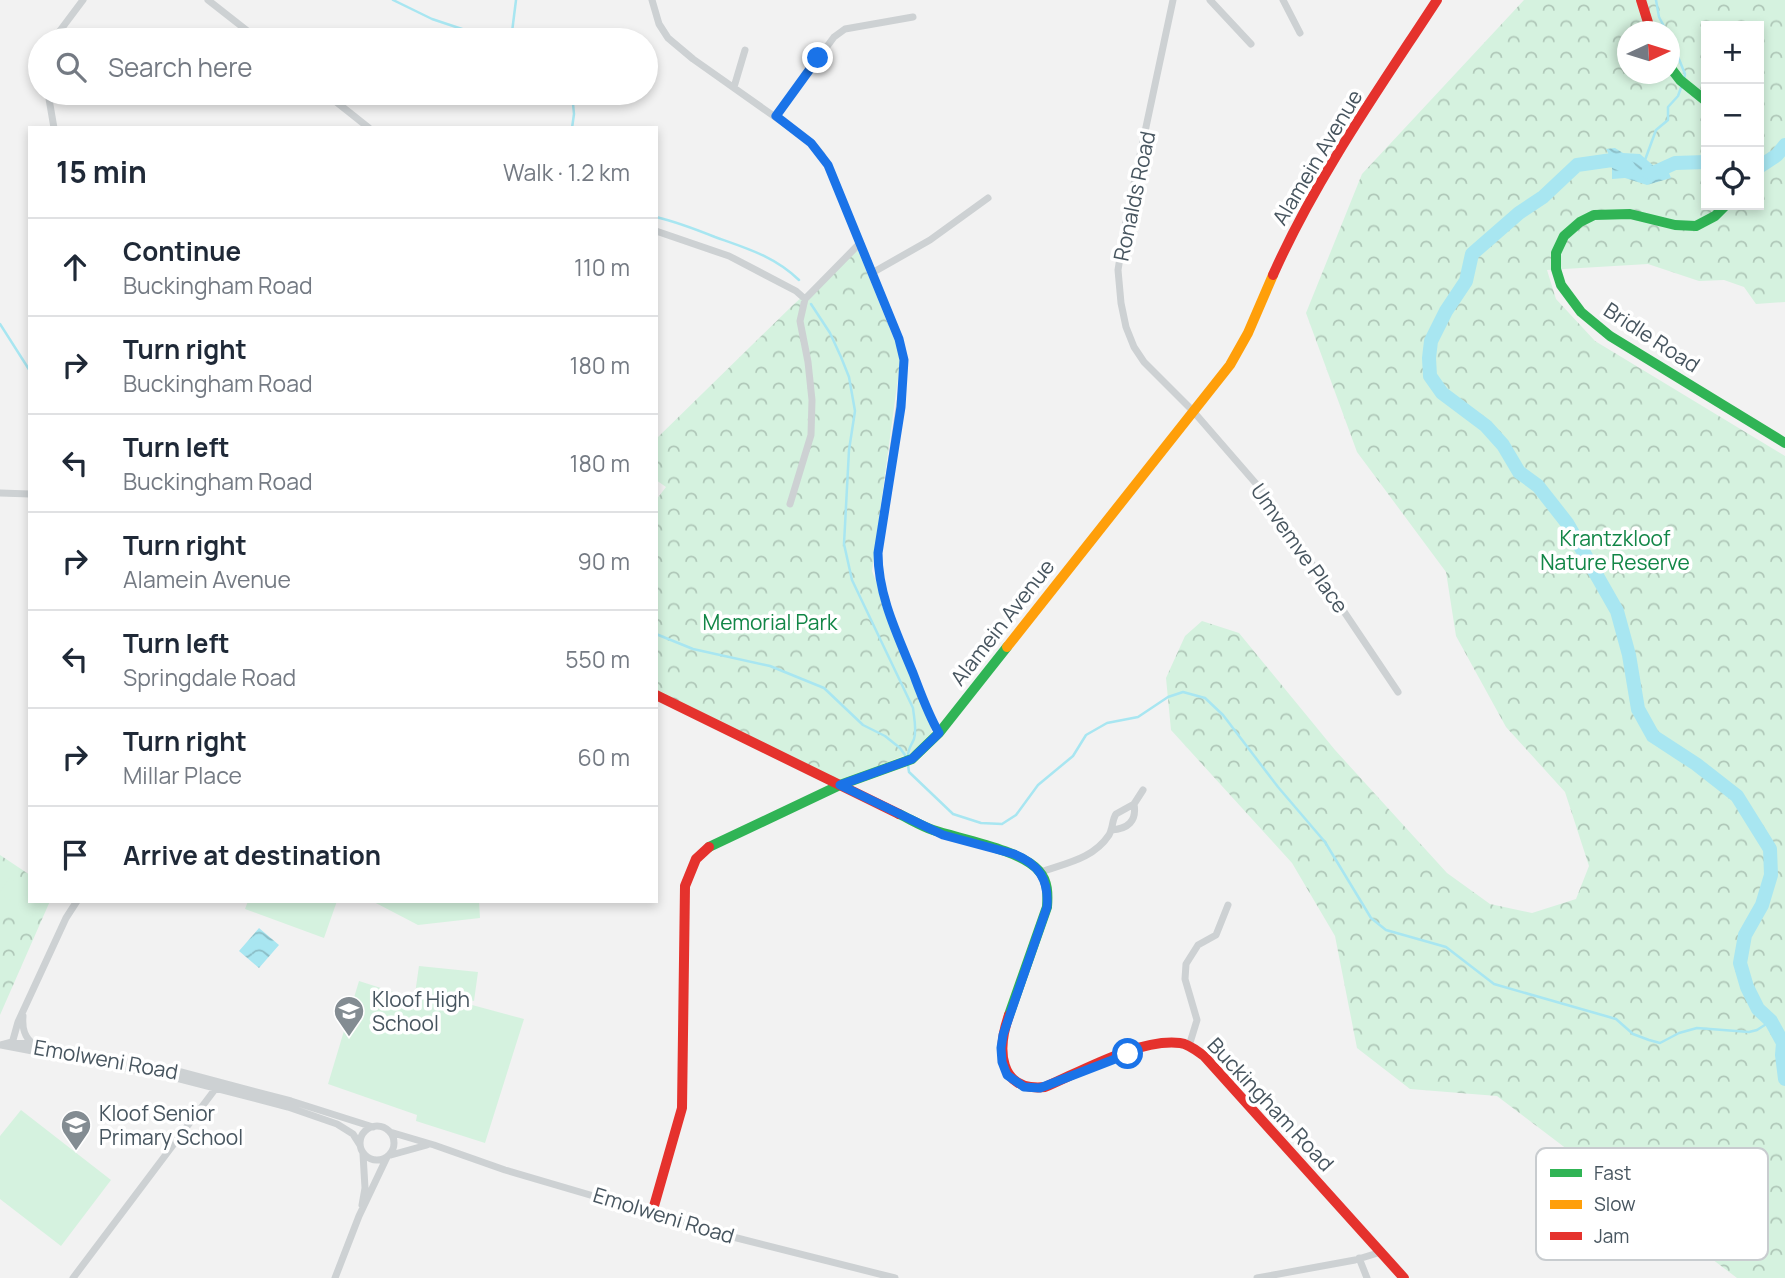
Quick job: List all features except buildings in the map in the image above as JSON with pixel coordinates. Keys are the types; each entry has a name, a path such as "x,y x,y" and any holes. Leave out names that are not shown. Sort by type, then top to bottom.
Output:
{"street":[{"path":"62,28 83,0"},
{"path":"208,0 244,28"},
{"path":"652,0 659,24 667,38 776,116 822,155 834,176 899,339 904,360 901,407 878,553 878,570 889,613 926,708 939,733"},
{"name":"Ronalds Road","path":"1173,0 1118,270 1121,303 1134,347 1144,362 1193,411"},
{"path":"1210,0 1251,44"},
{"path":"1283,0 1300,33"},
{"name":"Alamein Avenue","path":"652,1213 682,1108 685,886 696,859 705,849 840,785 908,760 939,733 1230,365 1243,345 1291,238 1322,180 1437,0"},
{"path":"1640,0 1647,21"},
{"path":"776,116 834,37 845,29 913,16"},
{"path":"734,87 745,50"},
{"path":"1680,79 1701,97"},
{"path":"50,105 54,126"},
{"path":"340,105 366,126"},
{"path":"872,273 930,240 988,198"},
{"name":"Bridle Road","path":"1721,210 1696,226 1675,225 1618,213 1588,218 1572,227 1564,236 1556,253 1556,269 1561,285 1581,312 1610,336 1785,443"},
{"path":"658,233 729,256 796,291 805,299"},
{"path":"790,504 811,435 811,387 800,321 805,299 860,243"},
{"name":"Umvemve Place","path":"1193,411 1265,494 1398,692"},
{"path":"0,493 28,495"},
{"path":"658,696 943,835 1024,858 1041,872 1082,859 1105,840 1116,814 1135,804 1143,790"},
{"path":"1111,830 1124,828 1132,822 1136,812 1135,804"},
{"name":"Buckingham Road","path":"1041,872 1048,891 1047,907 1003,1035 1002,1062 1007,1075 1024,1087 1040,1088 1152,1045 1177,1042 1189,1046 1204,1056 1404,1278"},
{"path":"11,1045 23,1012 66,918 76,903"},
{"path":"1189,1046 1197,1020 1185,979 1186,964 1198,945 1216,935 1228,905"},
{"path":"23,1012 26,1037 36,1045"},
{"name":"Emolweni Road","path":"0,1045 36,1045 202,1077 373,1127"},
{"name":"Emolweni Road","path":"11,1045 205,1085 288,1107 337,1124 353,1134 362,1149"},
{"path":"201,1108 205,1085"},
{"path":"74,1278 216,1088"},
{"path":"335,1278 359,1216 394,1146 390,1132 384,1128 373,1127 362,1136 365,1188 359,1216"},
{"name":"Emolweni Road","path":"390,1132 505,1170 652,1213 804,1256 895,1278"},
{"path":"362,1149 373,1160 416,1147 434,1145"},
{"path":"1257,1278 1303,1274 1381,1252"},
{"path":"1359,1258 1367,1278"}],"green space":[{"name":"Krantzkloof Nature Reserve","path":"1524,0 1785,0 1785,302 1756,304 1744,287 1724,280 1699,281 1648,264 1547,270 1556,299 1595,341 1785,456 1785,1278 1737,1278 1713,1260 1768,1260 1768,1148 1566,1148 1497,1096 1410,1089 1357,1048 1335,936 1292,863 1171,730 1166,678 1185,636 1202,621 1239,633 1335,750 1447,873 1490,904 1532,913 1576,899 1589,866 1565,792 1506,727 1456,636 1446,572 1357,452 1306,313 1362,174"},
{"name":"Memorial Park","path":"857,248 901,356 872,571 931,724 932,736 929,745 840,782 658,693 658,497 666,487 658,481 658,437 793,305"},
{"path":"0,855 28,874 28,903 49,903 0,1015"},
{"path":"10,877 28,892 28,903 41,904 30,918 0,892"},
{"path":"247,903 336,903 324,938 245,909"},
{"path":"376,903 479,903 480,918 418,925"},
{"path":"419,966 478,972 474,1001 415,994"},
{"path":"359,981 409,997 461,1002 524,1019 485,1143 416,1121 417,1115 328,1084"},
{"path":"21,1110 111,1180 61,1246 0,1199 0,1136"}],"water":[{"path":"1615,148 1623,153 1640,154 1655,167 1669,173 1671,178 1647,185 1625,178 1612,179 1612,160 1606,149"},
{"path":"259,928 279,945 259,968 239,951"}],"waterway":[{"path":"393,0 432,19 459,28"},
{"path":"512,28 516,0"},
{"path":"1656,0 1661,21"},
{"path":"1680,62 1684,79"},
{"path":"1645,160 1656,130 1668,120 1668,107 1678,96 1682,85"},
{"path":"572,126 573,105"},
{"path":"1764,164 1777,155 1785,145"},
{"path":"1628,167 1612,160 1577,165 1543,197 1519,213 1472,254 1466,281 1446,311 1431,341 1430,376 1442,393 1486,426 1503,445 1519,472 1538,486 1567,523 1617,611 1629,655 1638,709 1653,736 1696,764 1737,796 1770,849 1771,875 1762,905 1745,935 1740,963 1747,987 1758,1009 1771,1021 1783,1043 1785,1079"},
{"path":"1648,172 1653,173 1675,163 1701,162"},
{"path":"658,218 759,254 780,265 799,280"},
{"path":"811,304 830,333 849,377 855,411 849,450 844,544 852,580 913,708 915,735 908,756"},
{"path":"0,324 28,368"},
{"path":"658,635 693,649 770,666 824,688 863,725 885,736 900,748 907,758"},
{"path":"908,765 909,772 953,814 981,823 1002,824 1016,815 1038,785 1073,756 1086,735 1107,723 1138,717 1168,697 1183,692 1205,698 1223,715 1278,787 1325,842 1371,918 1386,930 1446,947 1494,984 1616,1019 1633,1034 1660,1043 1679,1033 1697,1028 1749,1032 1771,1021"}],"traffic: fast":[{"path":"1680,80 1701,97"},
{"path":"1721,210 1696,226 1675,225 1630,214 1594,215 1580,222 1564,236 1556,253 1556,269 1561,285 1581,312 1610,336 1785,443"},
{"path":"709,847 840,785 912,759 939,733 1007,647"},
{"path":"899,814 933,830 1005,851 1031,864 1042,875 1047,888 1047,907 1009,1015"}],"traffic: slow":[{"path":"1007,647 1230,365 1248,333 1273,275"}],"traffic: jam":[{"path":"1273,275 1328,169 1437,0"},
{"path":"1641,0 1648,21"},
{"path":"658,696 899,814"},
{"path":"652,1213 682,1108 685,886 696,859 709,847"},
{"path":"1009,1015 1003,1041 1005,1066 1018,1083 1029,1087 1045,1087 1111,1057 1147,1046 1180,1043 1196,1050 1404,1278"}],"place":[{"name":"Kloof High School","path":"349,1038"},
{"name":"Kloof Senior Primary School","path":"76,1152"}],"route":[{"path":"818,58 776,116 811,143 822,155 834,176 903,354 901,407 878,553 878,570 889,613 926,708 939,733 912,759 840,785 943,835 1014,854 1040,870 1048,891 1047,907 1003,1035 1002,1062 1007,1075 1024,1087 1040,1088 1128,1054"}]}
